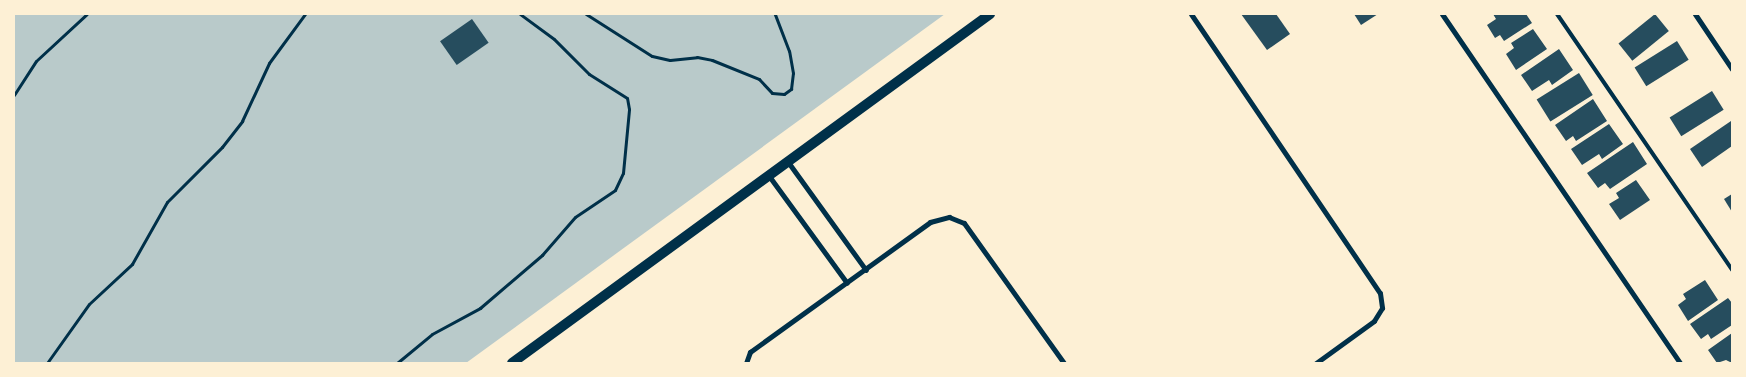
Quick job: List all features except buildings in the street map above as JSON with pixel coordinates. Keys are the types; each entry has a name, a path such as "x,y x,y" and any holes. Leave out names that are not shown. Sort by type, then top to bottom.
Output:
{"main road":[{"path":"512,363 990,14"}],"street":[{"path":"1191,14 1380,293 1382,308 1374,321 1316,363"},
{"path":"1442,14 1680,363"},
{"path":"1695,14 1732,68"},
{"path":"788,162 866,270"},
{"path":"769,176 848,283"},
{"path":"746,363 750,352 930,222 949,216 964,223 1064,363"}],"lane":[{"path":"1557,14 1732,270"}],"path":[{"path":"14,95 36,61 87,14"},
{"path":"47,363 88,304 132,264 167,202 222,146 237,127 269,63 305,14"},
{"path":"396,363 432,334 480,308 542,255 575,217 615,190 623,173 629,109 627,98 589,74 554,39 520,14"},
{"path":"586,14 652,56 670,60 697,57 712,60 753,76 772,93 784,94 791,89 793,73 789,51 775,14"}],"shaded area":[{"path":"14,14 945,14 466,363 14,363"}]}
